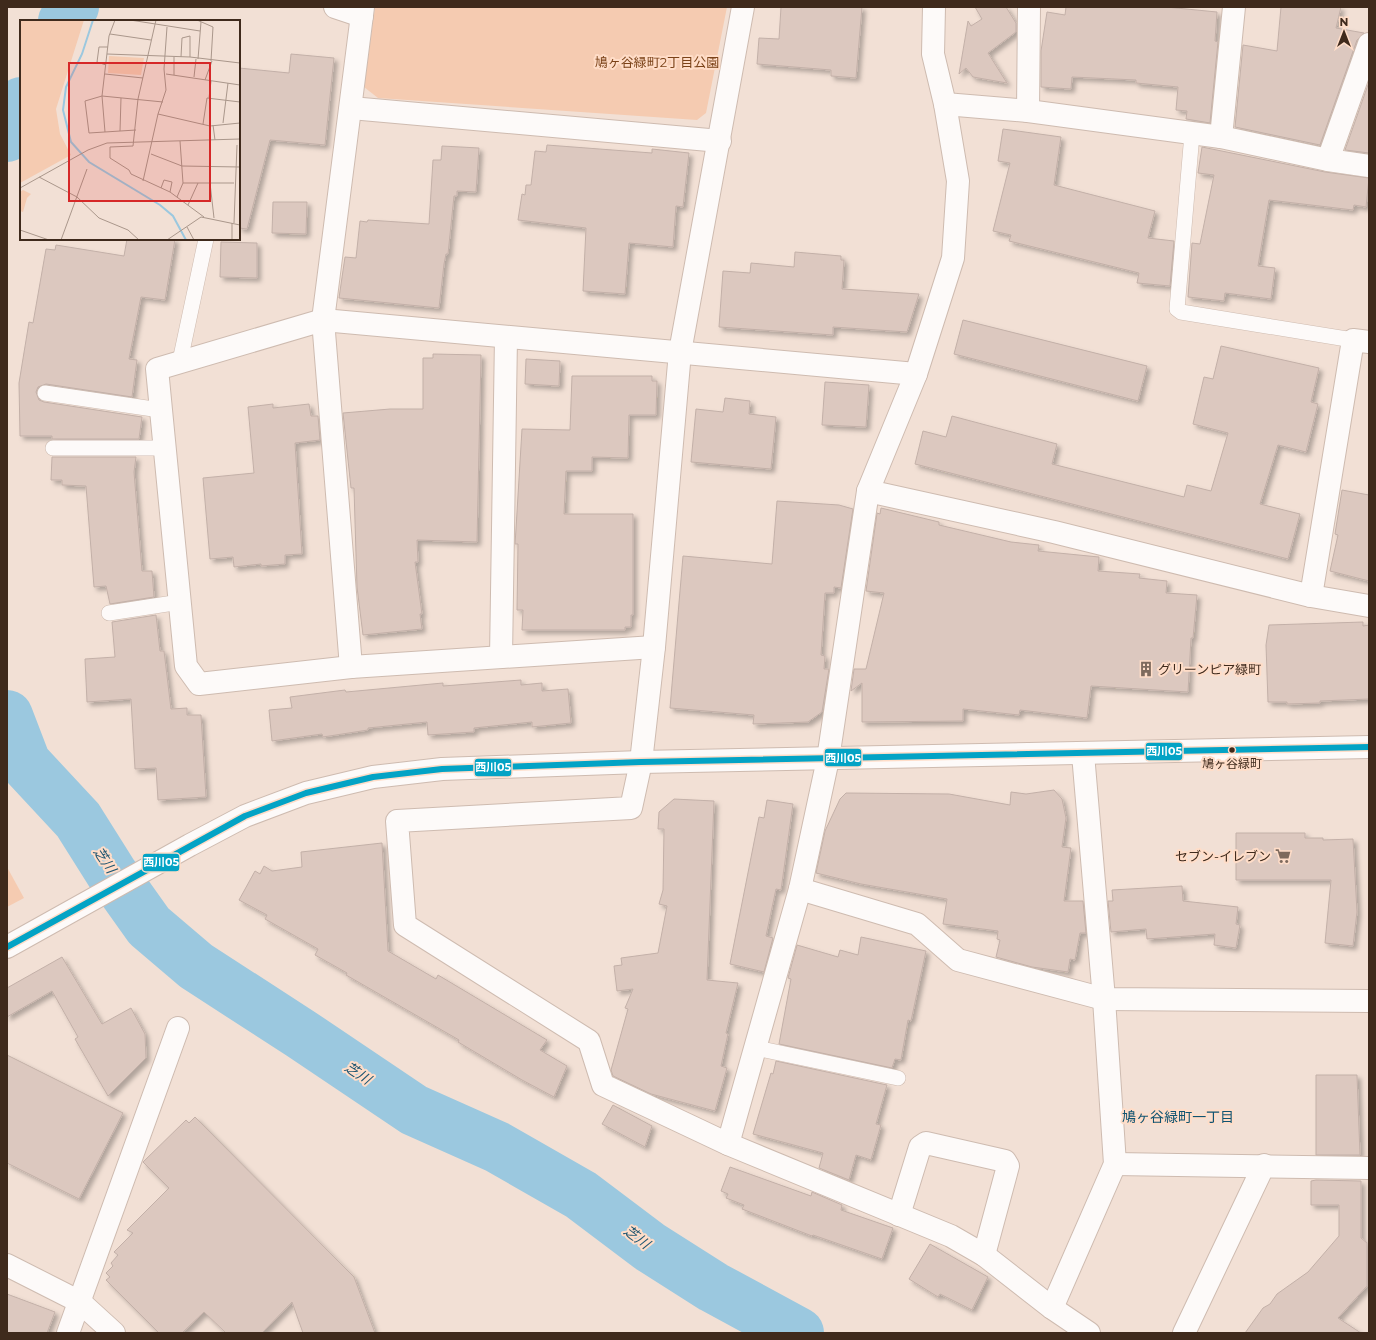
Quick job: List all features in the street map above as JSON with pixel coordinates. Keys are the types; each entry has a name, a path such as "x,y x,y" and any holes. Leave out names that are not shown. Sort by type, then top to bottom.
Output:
{"street":[{"path":"335,7 363,12 323,320 351,667"},
{"path":"743,7 720,141 680,352 654,647 641,762 631,808 397,821 405,925 589,1041 603,1085 728,1144 951,1236 984,1255 1052,1308 1089,1333"},
{"path":"728,1144 800,889 828,759 868,491 916,374 953,258 958,181 945,104 933,54 934,7"},
{"path":"1028,111 1029,7"},
{"path":"1221,137 1234,7"},
{"path":"1328,160 1369,44"},
{"path":"945,104 1028,111 1221,137 1328,160 1369,166"},
{"path":"351,108 720,141"},
{"path":"654,647 351,667 199,684 186,666 157,369 323,320 916,374"},
{"path":"500,657 506,337"},
{"path":"1311,596 1365,338"},
{"path":"868,491 1054,532 1311,596 1369,606"},
{"path":"7,947 190,844 245,816 306,794 373,777 442,769 641,762 1369,747"},
{"path":"1052,1308 1115,1164 1104,1000 1083,754"},
{"path":"800,889 917,924 958,960 1104,1000 1369,1001"},
{"path":"68,1333 178,1028"},
{"path":"899,1214 920,1147 926,1142 1005,1161 1008,1166 984,1255"},
{"path":"1115,1164 1264,1165 1369,1168"},
{"path":"1184,1333 1264,1165"},
{"path":"7,1265 80,1302 114,1333"}],"lane":[{"path":"1192,134 1177,309 1181,312 1365,338"},
{"path":"180,362 206,240"},
{"path":"45,393 160,410"},
{"path":"53,448 165,448"},
{"path":"109,613 180,602"},
{"path":"756,1048 898,1078"}],"green space":[{"name":"鳩ヶ谷緑町2丁目公園","path":"375,7 727,7 706,113 697,120 378,98 364,87"},
{"path":"7,867 24,898 7,907"}],"building":[{"path":"781,7 862,7 856,78 831,76 831,70 757,64 759,38 779,39"},
{"path":"975,7 1006,7 1016,23 1016,32 988,53 1007,83 973,77 966,68 959,74 968,21 971,26 982,19"},
{"path":"1066,7 1166,7 1217,12 1215,41 1218,42 1210,123 1186,119 1187,111 1176,110 1178,87 1136,83 1136,80 1072,77 1071,89 1041,87 1041,51 1047,12 1065,15"},
{"path":"1281,7 1341,7 1336,28 1364,33 1357,40 1320,145 1235,127 1243,45 1277,51"},
{"path":"291,54 334,58 325,145 270,140 247,229 240,228 240,68 289,73"},
{"path":"1369,82 1369,153 1345,150"},
{"path":"1003,129 1061,137 1054,185 1155,211 1148,238 1174,241 1170,286 1137,283 1139,273 1009,241 1011,235 993,231 1010,163 998,161"},
{"path":"547,145 652,153 652,149 689,153 683,207 676,206 673,247 629,243 625,294 583,291 586,228 518,220 522,194 525,195 526,185 531,185 535,151 546,152"},
{"path":"442,146 479,148 476,192 457,191 457,196 454,196 448,254 446,254 444,264 439,308 339,298 345,257 356,258 360,221 367,222 368,220 429,224 433,160 441,160"},
{"path":"1202,147 1325,172 1369,178 1366,207 1354,205 1353,210 1269,200 1258,266 1275,268 1271,299 1225,293 1224,301 1188,297 1192,243 1200,244 1214,175 1198,173"},
{"path":"273,202 307,202 306,234 272,233"},
{"path":"127,240 175,240 165,300 141,297 129,359 137,360 132,397 46,384 38,387 36,392 39,400 44,402 142,417 139,439 52,439 52,436 20,436 19,383 29,322 33,323 46,249 55,250 56,245 124,256"},
{"path":"221,242 257,243 257,278 220,277"},
{"path":"795,252 841,256 841,260 844,260 842,289 919,294 907,332 833,327 833,335 719,327 723,271 750,273 751,263 794,267"},
{"path":"963,320 1147,366 1138,401 954,354"},
{"path":"1221,346 1319,368 1311,402 1318,404 1306,452 1278,445 1260,504 1300,514 1288,559 915,464 923,431 946,437 952,416 1057,444 1052,464 1184,497 1187,485 1211,491 1228,433 1193,424 1204,377 1213,379"},
{"path":"433,354 481,355 477,542 417,540 418,562 415,562 422,614 420,614 422,629 363,635 357,587 354,488 351,488 343,413 390,409 423,409 423,358 433,358"},
{"path":"526,359 560,361 559,386 525,384"},
{"path":"572,376 652,376 652,381 657,381 656,415 629,415 628,458 592,457 592,471 566,471 564,514 633,514 633,615 631,615 631,627 625,627 625,630 522,630 523,610 517,610 518,544 515,544 522,429 570,430"},
{"path":"825,382 869,385 866,427 822,425"},
{"path":"725,398 750,401 749,414 776,417 771,469 691,462 696,409 723,412"},
{"path":"273,404 273,408 309,404 311,416 318,416 320,440 295,443 302,554 285,555 285,564 261,566 261,564 234,567 233,557 210,559 203,478 254,473 248,407"},
{"path":"52,457 136,457 134,472 142,571 152,571 154,597 110,604 106,586 94,587 86,486 62,485 62,480 51,480"},
{"path":"1342,490 1369,495 1369,581 1330,571 1338,535 1335,534"},
{"path":"777,501 839,505 853,509 841,588 834,587 834,593 825,593 821,655 825,656 824,669 829,669 822,712 808,722 753,724 754,715 670,708 683,556 772,564"},
{"path":"881,508 939,522 939,525 1011,542 1039,545 1038,551 1099,557 1098,571 1140,574 1139,578 1167,581 1166,593 1197,595 1193,638 1191,638 1188,692 1091,686 1087,718 1020,710 1019,715 963,709 963,721 862,722 862,683 851,691 854,669 866,669 884,593 866,591 877,513 880,514"},
{"path":"156,615 160,651 164,651 171,709 187,708 187,715 201,715 206,797 158,800 156,768 135,769 131,699 87,702 85,659 115,657 112,622"},
{"path":"1363,622 1363,626 1369,625 1369,699 1287,704 1287,702 1268,702 1266,645 1269,625"},
{"path":"521,680 521,685 542,683 542,691 568,689 571,723 532,727 532,722 474,728 474,732 428,735 427,722 368,728 368,730 323,737 322,734 272,741 269,710 292,708 290,697 345,690 346,692 443,683 443,686"},
{"path":"1054,790 1062,799 1066,818 1062,847 1071,848 1064,901 1083,901 1086,933 1080,933 1075,960 1070,959 1068,972 1032,967 996,957 1000,940 997,939 998,931 943,924 947,899 861,884 816,873 825,831 840,799 846,793 949,794 1010,805 1011,792 1026,794"},
{"path":"674,799 714,801 707,980 738,983 726,1033 728,1034 721,1066 727,1068 715,1111 651,1094 613,1076 611,1070 628,1009 625,1008 633,989 617,991 614,966 622,965 621,958 658,953 667,906 659,904 663,890 664,829 658,829 659,812"},
{"path":"767,800 793,804 781,890 776,889 766,936 773,938 764,972 730,964 759,817 764,818"},
{"path":"1236,833 1305,833 1305,838 1323,838 1323,840 1353,839 1357,912 1353,946 1325,943 1331,880 1236,880"},
{"path":"382,843 388,951 436,979 438,975 547,1040 540,1050 567,1066 554,1097 522,1080 458,1042 459,1040 346,975 347,973 315,955 318,949 265,919 267,915 239,900 255,871 260,874 264,866 272,871 302,867 301,852"},
{"path":"1182,886 1183,901 1238,907 1236,924 1240,925 1236,948 1214,945 1215,934 1147,939 1146,929 1111,932 1108,901 1113,901 1112,890"},
{"path":"861,937 926,951 911,1021 908,1020 901,1060 895,1059 892,1068 779,1044 791,979 788,978 797,945 838,957 840,950 858,955"},
{"path":"62,957 102,1024 131,1008 145,1034 146,1058 108,1096 75,1039 78,1037 52,991 7,1017 7,988"},
{"path":"7,1055 123,1113 79,1199 7,1163"},
{"path":"776,1061 887,1085 876,1124 881,1125 871,1160 856,1155 849,1180 819,1168 823,1153 753,1134"},
{"path":"1316,1075 1357,1075 1360,1155 1316,1155"},
{"path":"613,1105 652,1126 645,1147 602,1124"},
{"path":"195,1117 354,1277 375,1333 303,1333 292,1302 262,1333 226,1333 204,1312 182,1333 159,1333 106,1280 110,1277 106,1273 113,1266 111,1263 118,1255 114,1252 133,1233 127,1230 169,1188 143,1162 186,1120 189,1123"},
{"path":"730,1167 811,1196 812,1192 842,1205 841,1210 893,1228 882,1259 813,1235 812,1236 742,1209 744,1205 726,1198 728,1194 721,1191"},
{"path":"1311,1181 1361,1181 1361,1238 1367,1243 1367,1286 1338,1318 1361,1333 1245,1333 1263,1308 1270,1304 1277,1294 1308,1272 1339,1236 1339,1205 1311,1205"},
{"path":"930,1244 988,1277 972,1310 940,1294 938,1297 909,1279"},
{"path":"7,1294 55,1312 47,1333 7,1333"}],"waterway":[{"name":"芝川","path":"65,20 73,7"},
{"name":"芝川","path":"7,136 20,105"},
{"name":"芝川","path":"7,716 25,763 78,820 112,874 149,926 196,966 414,1110 497,1147 581,1195 650,1247 713,1287 798,1333"}],"transit line":[{"name":"西川05","path":"7,947 245,816 306,793 373,777 442,769 641,762 1369,747"}],"place":[{"name":"グリーンピア緑町","path":"1146,669"},
{"name":"鳩ヶ谷緑町","path":"1232,750"},
{"name":"セブン-イレブン","path":"1283,856"}],"district":[{"name":"鳩ヶ谷緑町一丁目","path":"1178,1117"}]}
